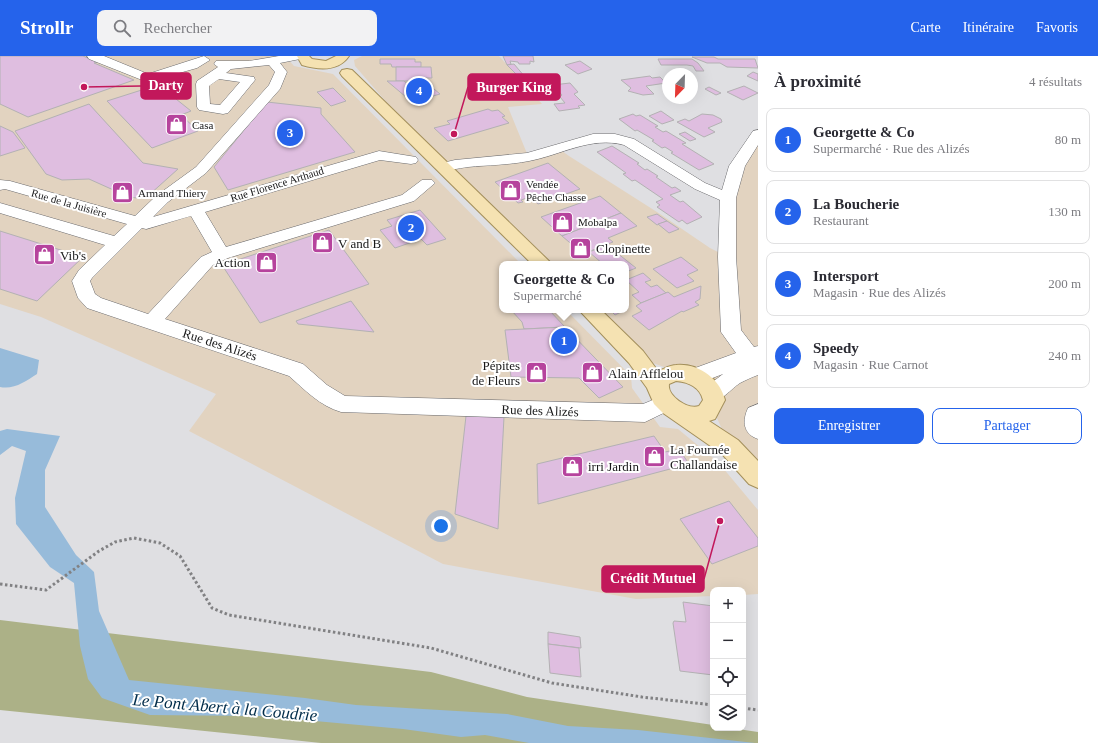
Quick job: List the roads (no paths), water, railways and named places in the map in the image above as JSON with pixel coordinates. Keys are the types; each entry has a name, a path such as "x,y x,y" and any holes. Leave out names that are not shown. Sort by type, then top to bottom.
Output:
{"main road":[{"path":"324,65 334,63 342,57 349,70 347,73"},
{"path":"293,59 324,65 347,73 540,261"},
{"path":"592,313 636,357 668,401 730,447 758,477"},
{"path":"636,357 688,375 705,384 730,447"},
{"path":"688,375 665,376 659,383 668,401 700,415 712,400"}],"street":[{"path":"93,56 147,78 193,65 199,58 227,65 248,65 293,59"},
{"name":"Rue des Alizés","path":"293,59 281,72 275,86 201,170 202,190 162,199 85,274 81,281 87,298 94,303 296,370 320,391 341,404 645,413 668,401"},
{"path":"217,75 227,65"},
{"path":"755,358 731,332 726,256 728,198 736,166 758,134"},
{"path":"415,174 434,184 449,173 455,164 528,157 593,138 615,138 629,142 700,186 728,198"},
{"name":"Rue Florence Arthaud","path":"139,222 146,224 189,212 202,190 378,155 415,174"},
{"path":"151,322 207,261 222,254 408,198 415,174 431,156"},
{"name":"Rue de la Juisière","path":"0,186 5,184 139,222"},
{"path":"154,207 189,212 222,254"},
{"name":"Rue de la Juisière","path":"0,208 118,243"},
{"path":"688,375 755,358"},
{"path":"712,400 755,358"}],"water":[{"path":"0,348 39,360 37,374 15,386 5,388 0,387"},
{"name":"Le Pont Abert à la Coudrie","path":"7,429 60,436 45,470 45,507 76,555 94,572 99,611 129,680 305,698 356,705 507,714 568,726 638,730 755,743 529,743 485,735 461,737 403,729 260,716 150,715 102,698 88,679 80,646 74,583 50,567 16,524 15,498 26,451 12,446 0,455 0,431"}],"place":[{"name":"Darty","path":"84,87"},
{"name":"Speedy","path":"419,91"},
{"name":"Casa","path":"177,125"},
{"name":"Intersport","path":"290,133"},
{"name":"Burger King","path":"454,134"},
{"name":"Vendée Pêche Chasse","path":"510,190"},
{"name":"Armand Thiery","path":"122,193"},
{"name":"Mobalpa","path":"562,222"},
{"name":"La Boucherie","path":"411,228"},
{"name":"V and B","path":"322,243"},
{"name":"Clopinette","path":"581,248"},
{"name":"Vib's","path":"44,255"},
{"name":"Action","path":"266,262"},
{"name":"Georgette & Co","path":"564,341"},
{"name":"Pépites de Fleurs","path":"536,372"},
{"name":"Alain Afflelou","path":"593,373"},
{"name":"La Fournée Challandaise","path":"654,456"},
{"name":"irri Jardin","path":"573,466"},
{"name":"Crédit Mutuel","path":"720,521"}]}
